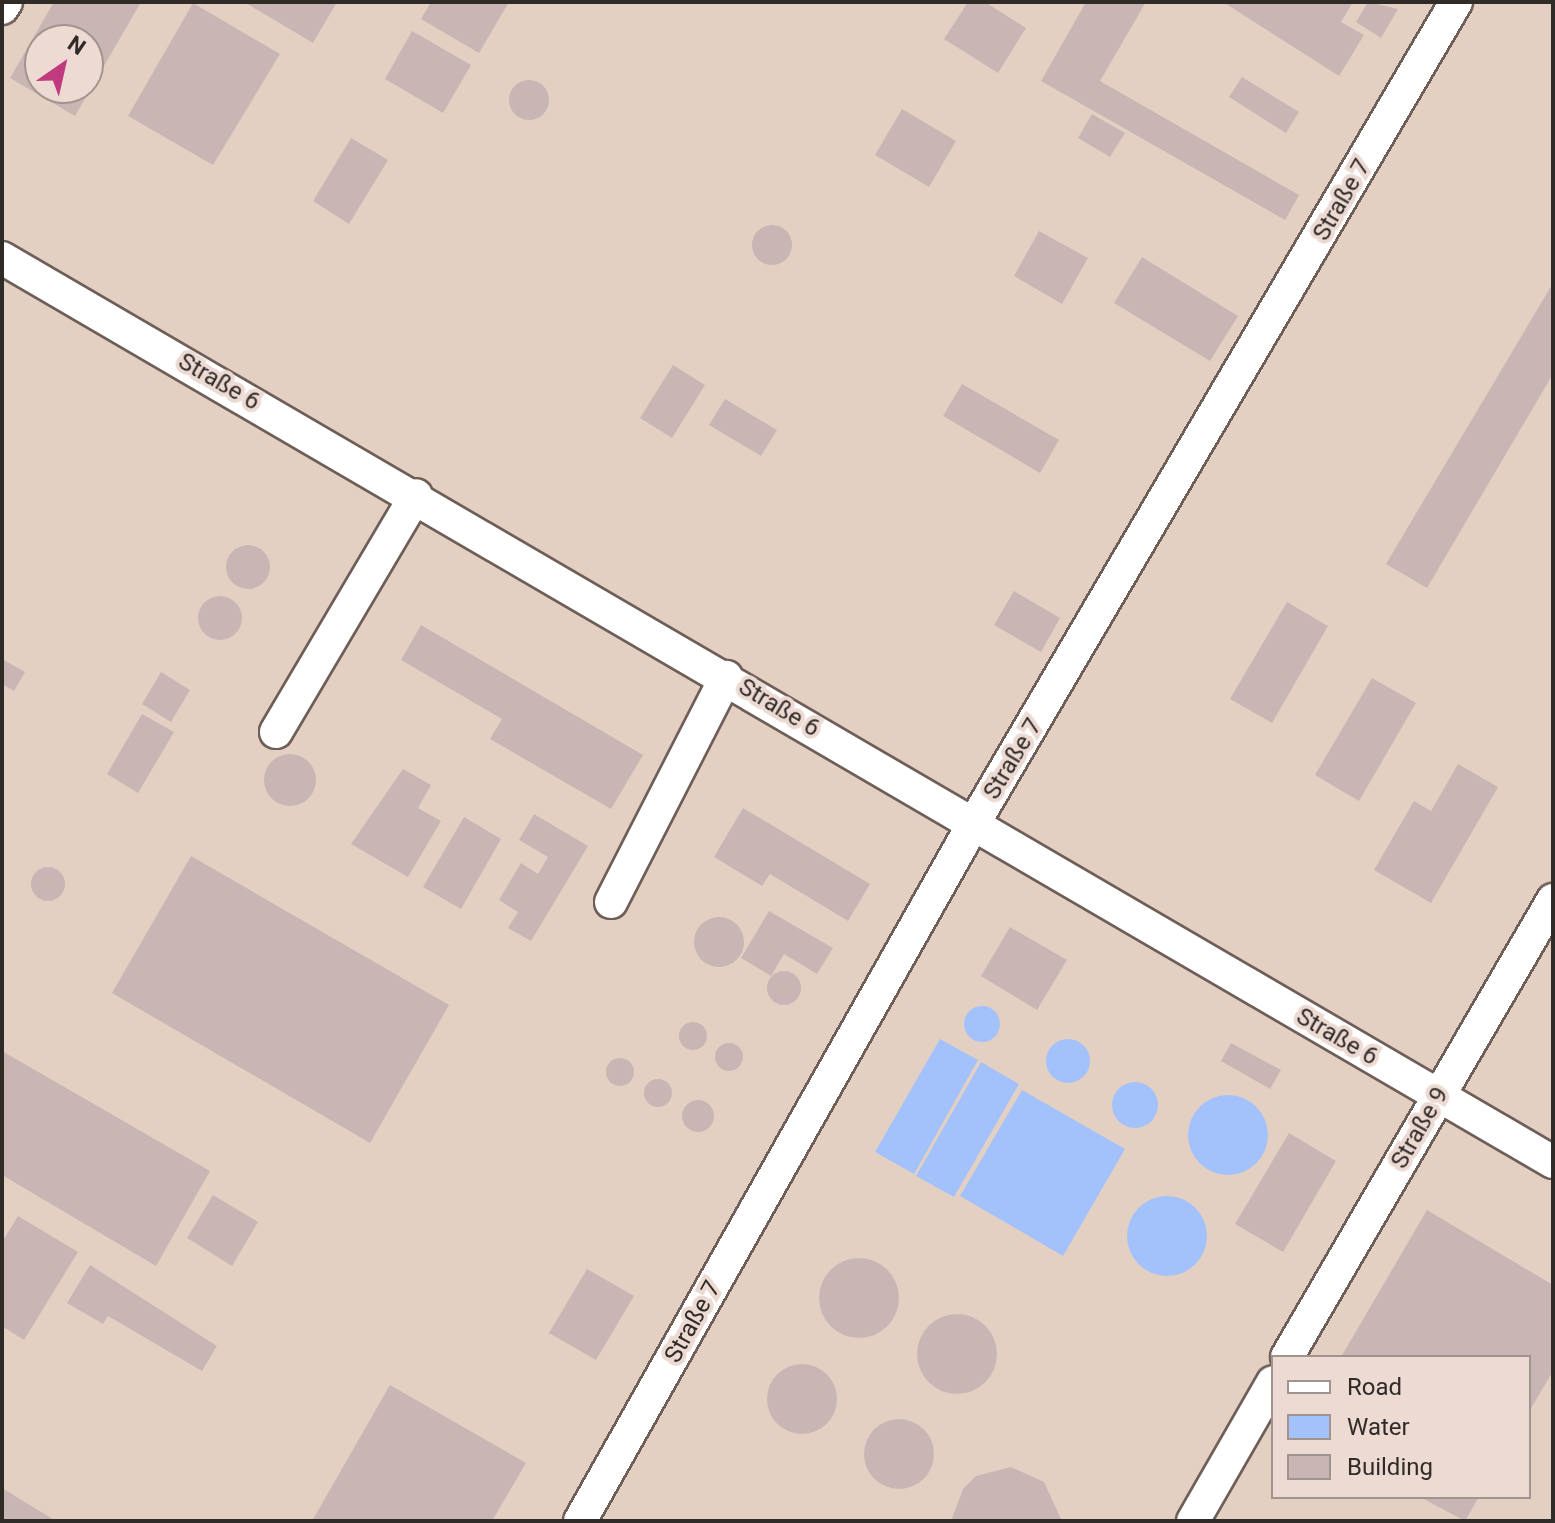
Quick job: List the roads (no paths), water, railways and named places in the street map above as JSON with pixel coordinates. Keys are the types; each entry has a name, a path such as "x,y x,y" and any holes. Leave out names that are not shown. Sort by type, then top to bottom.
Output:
{"lane":[{"path":"2,8 6,2"},
{"name":"Straße 7","path":"580,1521 974,823 1456,2"},
{"name":"Straße 6","path":"2,258 416,495 1553,1162"},
{"path":"276,732 416,495"},
{"path":"611,902 726,677"},
{"name":"Straße 9","path":"1288,1355 1553,900"},
{"path":"1193,1521 1271,1385"}],"water":[{"path":"982,1006 994,1012 1000,1024 994,1036 982,1042 970,1036 964,1024 970,1012"},
{"path":"940,1039 978,1060 914,1174 875,1152"},
{"path":"1068,1039 1084,1045 1090,1061 1084,1077 1068,1083 1052,1077 1046,1061 1052,1045"},
{"path":"981,1062 1019,1084 954,1197 916,1176"},
{"path":"1135,1082 1152,1088 1158,1105 1152,1122 1135,1128 1118,1122 1112,1105 1118,1088"},
{"path":"1022,1090 1125,1149 1063,1256 960,1196"},
{"path":"1228,1095 1243,1098 1256,1107 1265,1120 1268,1135 1265,1150 1256,1163 1243,1172 1228,1175 1213,1172 1200,1163 1191,1150 1188,1135 1191,1120 1200,1107 1213,1098"},
{"path":"1167,1196 1182,1199 1195,1208 1204,1221 1207,1236 1204,1251 1195,1264 1182,1273 1167,1276 1152,1273 1139,1264 1130,1251 1127,1236 1130,1221 1139,1208 1152,1199"}]}
